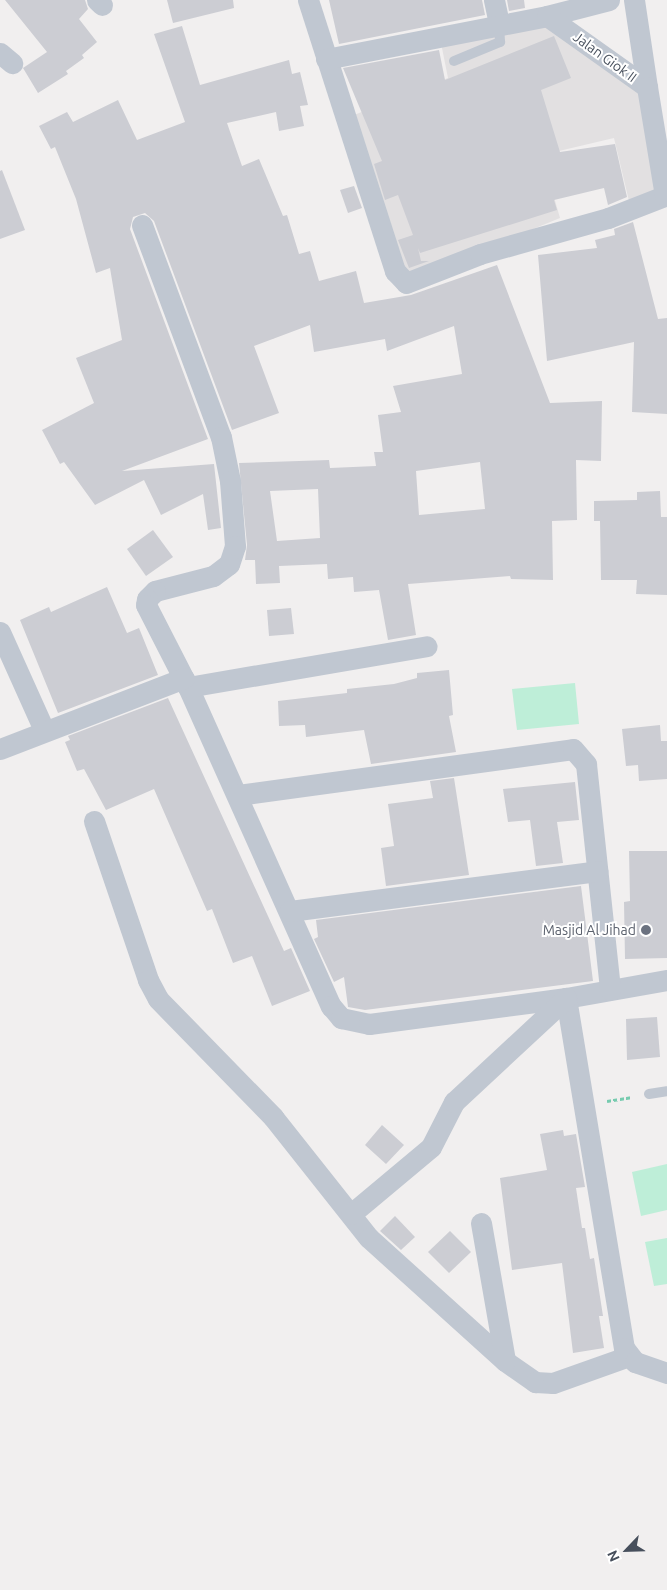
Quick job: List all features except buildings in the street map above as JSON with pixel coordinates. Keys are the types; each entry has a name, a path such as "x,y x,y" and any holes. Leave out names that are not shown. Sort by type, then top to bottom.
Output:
{"street":[{"path":"308,0 395,271 406,283 480,254 608,218 666,196"},
{"path":"494,0 499,23"},
{"name":"Jalan Giok II","path":"326,59 499,23 547,16 609,0"},
{"path":"634,0 646,88"},
{"name":"Jalan Giok II","path":"547,16 646,88 666,196"},
{"path":"142,225 221,437 230,482 235,546 229,564 213,576 155,591 146,599 148,610 186,682 331,1006 341,1018 352,1023 566,998 667,980"},
{"path":"0,632 44,730"},
{"path":"0,749 44,730 186,682 427,646"},
{"path":"238,795 573,750 586,764 610,990"},
{"path":"94,821 148,980 158,999 273,1117 369,1238 505,1361 535,1382 553,1383 629,1356 667,1373"},
{"path":"290,911 597,871"},
{"path":"351,1214 431,1147 454,1102 566,998"},
{"path":"566,998 620,1322 629,1356"},
{"path":"481,1223 505,1361"}],"lane":[{"path":"454,61 500,42 499,23"},
{"path":"649,1094 667,1091"}],"path":[{"path":"606,1102 649,1094"}],"shaded area":[{"path":"545,23 640,92 657,190 629,201 614,138 542,155 560,218 405,281 349,117 448,78 441,43"}],"green space":[{"path":"575,683 579,724 517,730 512,689"},
{"path":"667,1164 667,1210 641,1216 632,1172"},
{"path":"667,1238 667,1284 654,1286 645,1242"}],"place":[{"name":"Masjid Al Jihad","path":"646,930"}]}
